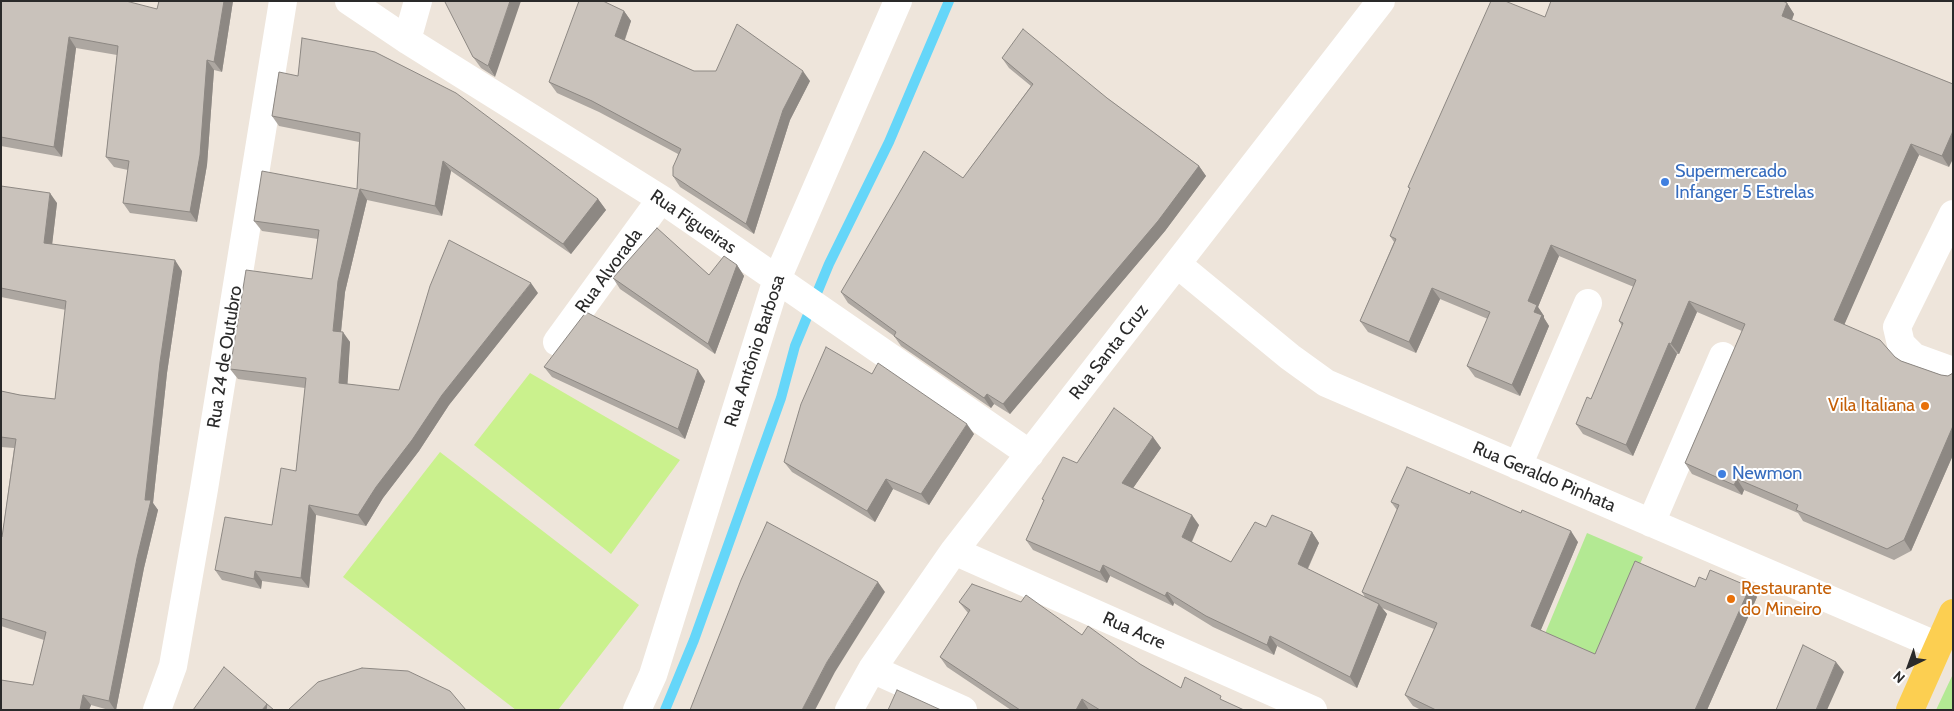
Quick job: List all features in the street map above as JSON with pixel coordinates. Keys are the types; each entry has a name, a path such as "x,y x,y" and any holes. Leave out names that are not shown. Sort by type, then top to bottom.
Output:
{"main road":[{"path":"1910,710 1953,613"}],"street":[{"name":"Rua 24 de Outubro","path":"157,710 173,666 204,489 283,1"},
{"name":"Rua Figueiras","path":"349,1 661,199 1030,454"},
{"path":"408,40 418,1"},
{"name":"Rua Antônio Barbosa","path":"637,710 653,675 776,279 898,1"},
{"name":"Rua Santa Cruz","path":"849,710 872,669 954,551 1381,1"},
{"name":"Rua Alvorada","path":"557,342 661,199"},
{"path":"1953,214 1897,326 1901,344 1914,357 1953,371"},
{"name":"Rua Geraldo Pinhata","path":"1177,264 1283,352 1326,383 1938,646"},
{"path":"1518,466 1588,303"},
{"path":"1652,523 1723,356"},
{"name":"Rua Acre","path":"954,551 1313,710"},
{"path":"872,669 963,710"}],"green space":[{"path":"530,373 680,460 611,554 474,445"},
{"path":"440,452 639,605 558,710 516,710 343,577"},
{"path":"1587,533 1643,557 1599,660 1544,636"},
{"path":"1953,674 1953,710 1936,710"}],"building":[{"path":"1,1 126,1 157,9 159,1 224,1 214,62 207,60 200,155 190,212 123,203 129,161 106,157 118,46 69,37 54,147 1,137"},
{"path":"446,1 510,1 488,66 473,57"},
{"path":"579,1 603,1 624,11 615,36 694,71 716,71 737,24 803,71 783,110 746,224 673,176 673,167 681,149 592,101 549,82"},
{"name":"Supermercado Infanger 5 Estrelas","path":"1491,1 1505,1 1545,17 1551,1 1783,1 1787,3 1782,16 1953,84 1953,131 1942,156 1911,144 1834,320 1880,340 1901,361 1941,375 1948,376 1953,373 1953,426 1904,540 1887,549 1796,510 1798,505 1737,479 1734,485 1685,463 1745,324 1689,301 1626,445 1576,424 1587,397 1591,399 1623,323 1619,321 1636,280 1551,245 1528,301 1537,305 1534,312 1542,315 1512,385 1467,366 1490,312 1432,288 1409,342 1360,321 1396,239 1390,236 1410,188 1408,187"},
{"path":"1023,29 1107,98 1199,166 1158,221 1003,404 987,394 984,398 894,336 896,332 841,292 924,151 963,178 1033,84 1002,58"},
{"path":"302,38 375,52 456,93 598,199 563,244 443,161 435,206 360,189 338,281 333,331 343,332 339,383 399,390 430,286 449,240 531,283 442,395 358,515 309,505 301,578 255,571 254,579 215,570 225,517 272,525 281,468 296,471 306,378 230,369 246,270 312,279 319,230 254,221 262,171 357,189 360,133 272,116 279,72 298,76"},
{"path":"1,186 50,193 44,243 175,260 160,362 145,500 151,500 137,558 109,701 83,695 80,710 1,710 1,680 33,685 46,632 1,618 1,537 16,439 1,437 1,391 55,399 66,301 1,288"},
{"path":"657,228 709,275 724,256 737,265 708,344 613,278"},
{"path":"586,312 698,370 678,429 544,367"},
{"path":"826,347 872,374 878,363 967,424 921,494 886,479 867,511 784,462 801,404"},
{"path":"1114,408 1153,437 1122,483 1192,515 1182,537 1231,562 1255,522 1266,527 1272,515 1312,532 1298,564 1379,604 1350,677 1270,636 1267,645 1206,616 1167,592 1165,596 1103,565 1100,572 1026,540 1044,500 1042,499 1063,457 1077,463"},
{"path":"1407,467 1470,494 1471,491 1521,513 1522,510 1571,531 1531,626 1595,654 1635,561 1695,587 1699,577 1706,580 1710,570 1750,587 1695,710 1436,710 1405,695 1437,623 1362,592 1399,505 1391,502"},
{"path":"767,522 878,582 827,662 802,710 690,710 741,580"},
{"path":"972,584 1021,602 1026,595 1082,635 1088,626 1140,664 1181,688 1185,677 1221,696 1220,699 1244,710 1100,710 1082,699 1076,710 1020,710 940,657 970,610 959,602"},
{"path":"1803,645 1836,662 1816,710 1776,710"},
{"path":"224,667 274,710 266,710 267,704 262,710 193,710"},
{"path":"362,668 408,671 450,691 466,710 288,710 318,682"},
{"path":"897,690 941,710 888,710"}],"waterway":[{"path":"665,710 694,640 781,398 795,346 829,264 889,142 949,1"}],"place":[{"name":"Supermercado Infanger 5 Estrelas","path":"1665,182"},
{"name":"Vila Italiana","path":"1925,406"},
{"name":"Newmon","path":"1722,474"},
{"name":"Restaurante do Mineiro","path":"1731,599"}]}
